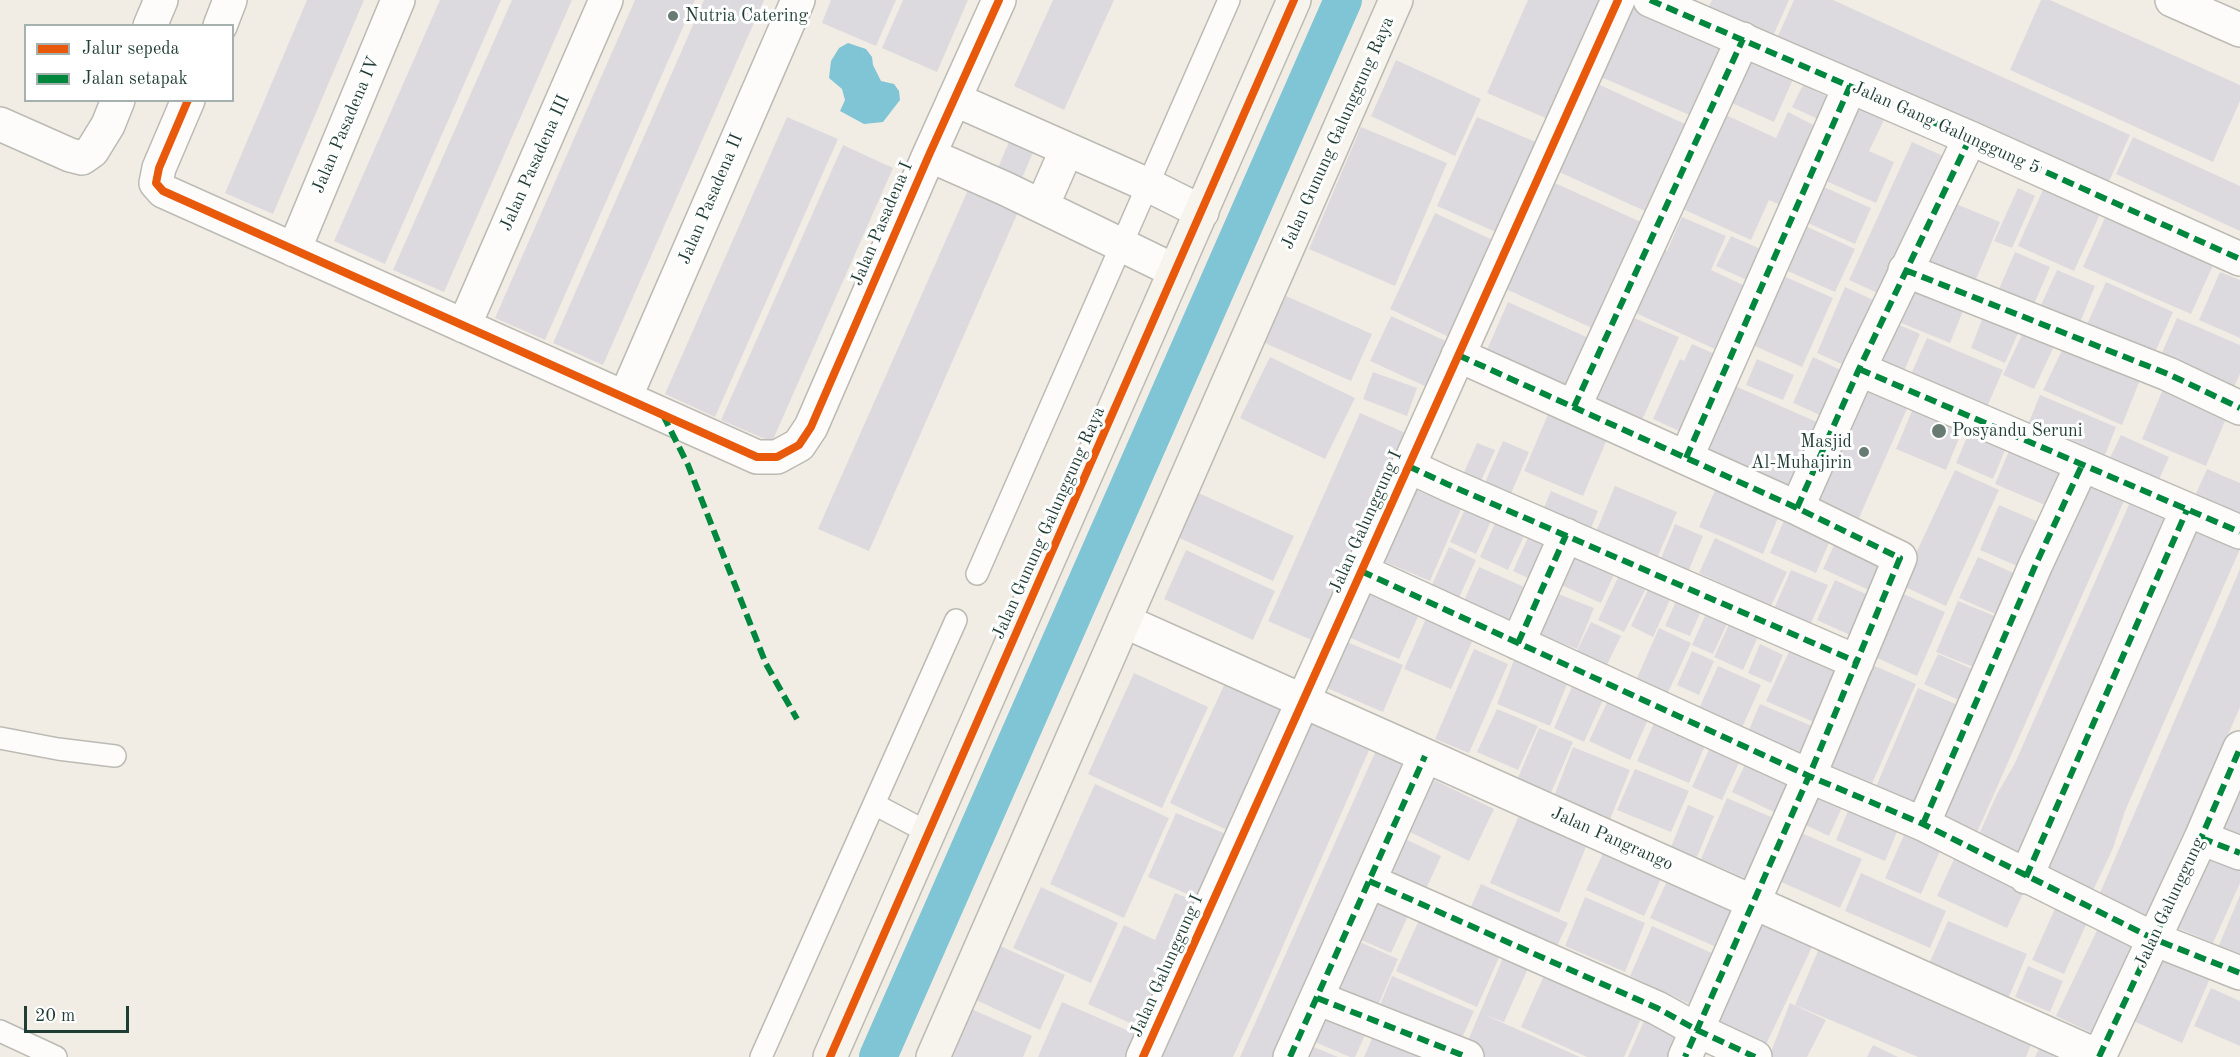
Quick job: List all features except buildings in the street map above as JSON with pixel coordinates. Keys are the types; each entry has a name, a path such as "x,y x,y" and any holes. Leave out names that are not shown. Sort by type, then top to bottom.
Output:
{"street":[{"path":"151,24 161,0"},
{"path":"221,24 230,0"},
{"name":"Jalan Pasadena IV","path":"294,250 398,0"},
{"name":"Jalan Pasadena III","path":"464,326 606,0"},
{"name":"Jalan Pasadena II","path":"625,398 798,0"},
{"name":"Jalan Pasadena I","path":"625,398 757,457 777,457 799,445 811,427 999,0"},
{"name":"Jalan Gunung Galunggung Raya","path":"830,1057 1294,0"},
{"name":"Jalan Gunung Galunggung Raya","path":"933,1057 1396,0"},
{"name":"Jalan Galunggung I","path":"1143,1057 1618,0"},
{"name":"Jalan Gang Galunggung 5","path":"1650,0 1970,138 2240,259"},
{"path":"2172,0 2240,30"},
{"path":"1574,407 1743,39"},
{"path":"1686,458 1850,86"},
{"path":"954,99 1148,185 1202,212"},
{"path":"0,124 70,155 82,158 92,152 108,125 117,102"},
{"path":"187,102 157,176 156,183 163,191 625,398"},
{"path":"1797,508 1905,270 1970,138"},
{"path":"1042,206 1067,149"},
{"path":"929,155 1042,206 1175,271"},
{"path":"1905,270 2168,374 2240,408"},
{"path":"1458,355 1797,508 1900,558 1809,776 1691,1043"},
{"path":"1859,369 2240,532"},
{"path":"1923,824 2036,564 2082,465"},
{"path":"1408,466 1857,662"},
{"path":"2026,877 2187,510"},
{"path":"1518,643 1566,535"},
{"path":"1361,571 1809,776 1923,824 2154,939 2240,974"},
{"name":"Jalan Pangrango","path":"1124,621 2099,1057"},
{"name":"Jalan Galunggung","path":"2099,1057 2201,838 2240,748"},
{"path":"1290,1057 1425,756"},
{"path":"2201,838 2240,853"},
{"path":"1369,881 1657,1008 1691,1043 1755,1057"},
{"path":"1317,998 1467,1057"}],"lane":[{"path":"977,574 1229,0"},
{"path":"761,1057 956,620"},
{"path":"0,738 58,749 115,756"},
{"path":"874,804 929,833"},
{"path":"0,1031 56,1057"}],"water":[{"path":"848,43 866,49 872,57 873,65 881,81 894,84 899,91 900,100 883,122 864,124 840,111 845,100 842,89 829,78 831,61 839,48"}],"waterway":[{"path":"878,1057 1343,0"}],"marked path":[{"path":"1650,0 1970,138 2240,259"},
{"path":"1574,407 1743,39"},
{"path":"1686,458 1850,86"},
{"path":"1797,508 1859,369 1970,138"},
{"path":"1905,270 2168,374 2240,408"},
{"path":"1458,355 1797,508 1900,558 1809,776 1685,1057"},
{"path":"1859,369 2240,532"},
{"path":"663,415 688,465 766,664 797,719"},
{"path":"1923,824 2036,564 2082,465"},
{"path":"1408,466 1857,662"},
{"path":"2026,877 2187,510"},
{"path":"1518,643 1566,535"},
{"path":"1361,571 1809,776 1923,824 2154,939 2240,973"},
{"path":"2099,1057 2201,838 2240,748"},
{"path":"1290,1057 1425,756"},
{"path":"2201,838 2240,853"},
{"path":"1369,881 1657,1008 1755,1057"},
{"path":"1317,998 1467,1057"}],"cycle path":[{"path":"187,102 159,168 156,183 163,191 757,457 777,457 799,445 811,427 999,0"},
{"path":"830,1057 1294,0"},
{"path":"1143,1057 1618,0"}],"place":[{"name":"Nutria Catering","path":"673,16"},
{"name":"Posyandu Seruni","path":"1939,431"},
{"name":"Masjid Al-Muhajirin","path":"1864,452"}]}
